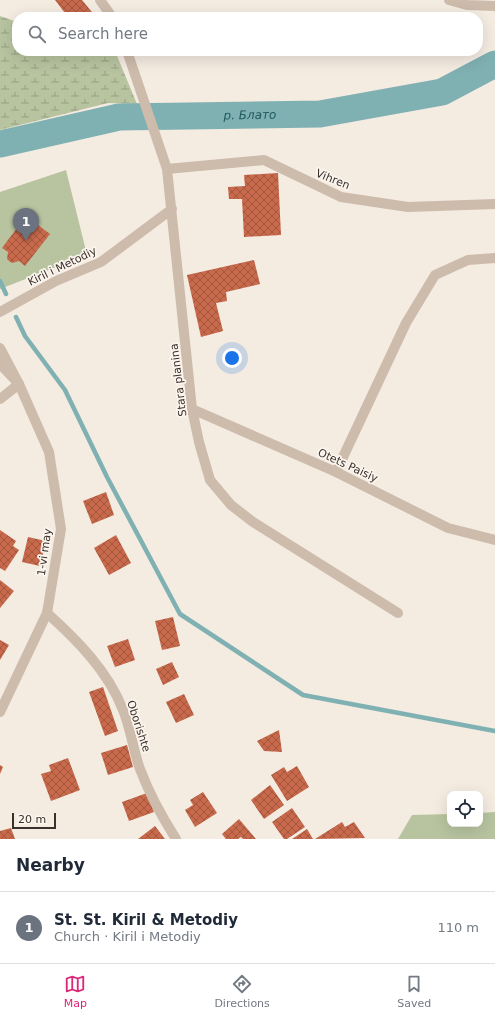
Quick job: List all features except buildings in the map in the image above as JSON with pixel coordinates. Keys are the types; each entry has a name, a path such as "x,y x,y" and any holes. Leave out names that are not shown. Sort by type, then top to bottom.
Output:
{"street":[{"path":"100,0 108,12"},
{"path":"449,0 467,5 495,6"},
{"name":"Stara planina","path":"129,56 167,169 192,409 210,480 231,505 253,522 398,613"},
{"name":"Vihren","path":"167,169 264,160 341,197 408,207 495,204"},
{"name":"Kiril i Metodiy","path":"0,312 56,281 101,262 172,209"},
{"path":"336,472 406,322 435,275 468,260 495,258"},
{"name":"1-vi may","path":"0,348 19,384 49,452 61,528 47,613 0,712"},
{"path":"0,364 19,384 0,398"},
{"name":"Otets Paisiy","path":"192,409 336,472 448,528 495,540"},
{"name":"Oborishte","path":"47,613 73,636 105,675 123,710 140,768 161,816 176,839"}],"green space":[{"path":"0,16 12,20 12,56 117,56 137,104 108,103 0,130"},
{"path":"66,170 87,255 0,289 0,192"},
{"path":"495,812 495,839 398,839 412,815 447,814 447,827 483,827 483,813"}],"waterway":[{"name":"р. Блато","path":"0,144 119,117 320,114 442,92 495,64"},
{"path":"0,281 6,294"},
{"path":"16,317 25,336 65,390 107,477 180,614 303,695 495,731"}],"place":[{"name":"St. St. Kiril & Metodiy","path":"26,241"}]}
